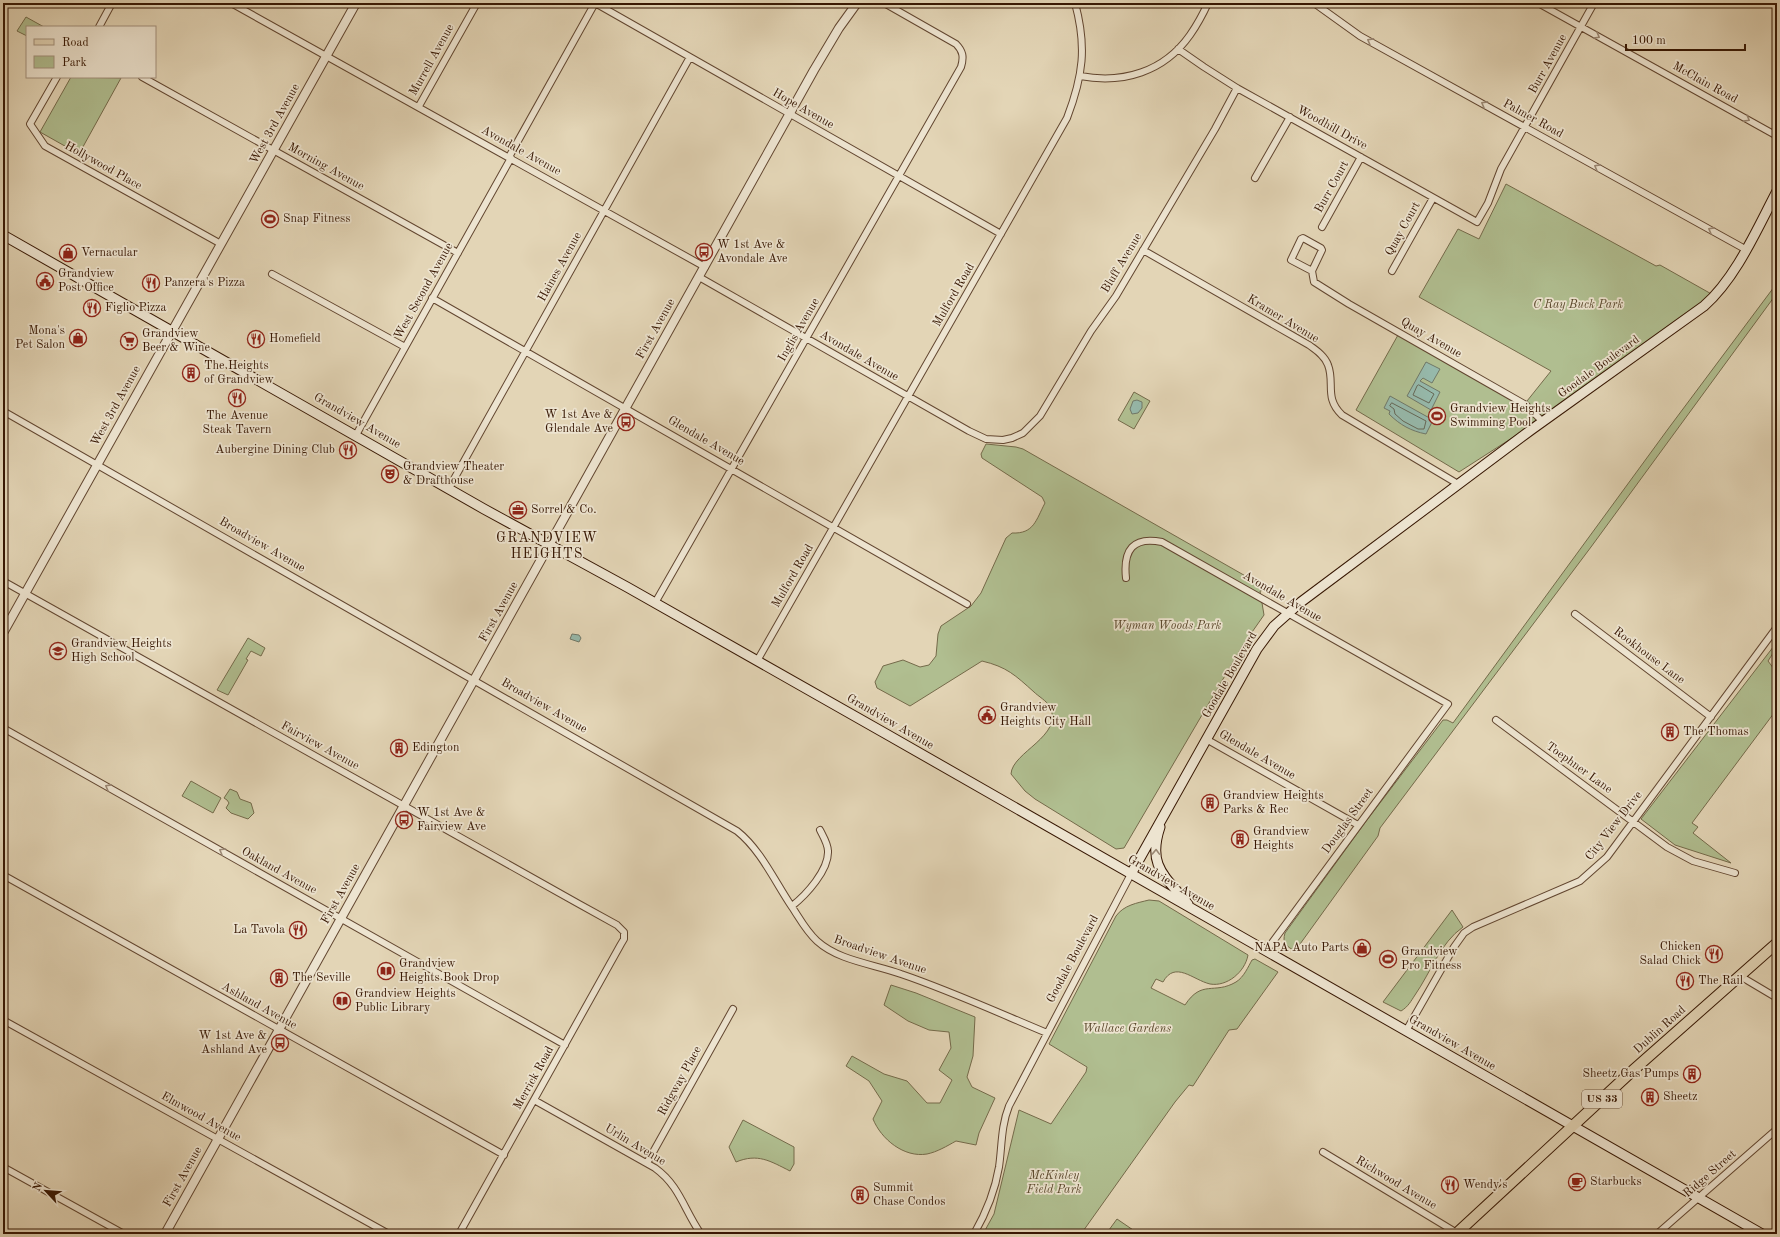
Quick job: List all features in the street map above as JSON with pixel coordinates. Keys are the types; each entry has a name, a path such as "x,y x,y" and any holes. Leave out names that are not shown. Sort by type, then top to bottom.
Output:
{"main road":[{"name":"Goodale Boulevard","path":"1131,874 1257,649 1274,626 1287,613 1458,484 1704,306 1725,284 1777,192"},
{"name":"Grandview Avenue","path":"3,235 655,603 1762,1234"},
{"path":"1166,811 1155,847 1155,859 1162,875 1190,907"},
{"name":"Dublin Road","path":"1456,1233 1777,943"}],"street":[{"path":"100,26 112,3"},
{"name":"Avondale Avenue","path":"231,3 419,106 705,267"},
{"name":"West 3rd Avenue","path":"3,633 356,3"},
{"name":"Murrell Avenue","path":"419,106 477,3"},
{"name":"Hope Avenue","path":"595,3 1001,234"},
{"name":"West Second Avenue","path":"356,435 595,3"},
{"name":"First Avenue","path":"165,1234 836,32 857,3"},
{"name":"Inglis Avenue","path":"655,603 961,67 963,55 956,44 884,3"},
{"name":"Mulford Road","path":"757,661 1067,118 1080,76 1082,62 1081,23 1075,3"},
{"path":"1080,76 1094,79 1129,77 1162,63 1178,49 1190,35 1208,3"},
{"name":"Palmer Road","path":"1314,3 1360,36 1745,249"},
{"name":"McClain Road","path":"1538,3 1777,136"},
{"name":"Burr Avenue","path":"1477,222 1488,203 1502,169 1594,3"},
{"name":"Woodhill Drive","path":"1178,49 1204,68 1237,88 1477,222"},
{"name":"Haines Avenue","path":"449,488 690,57"},
{"name":"Hollywood Place","path":"56,78 30,124 46,146 221,244"},
{"name":"Morning Avenue","path":"144,78 458,253"},
{"name":"Bluff Avenue","path":"1012,438 1023,433 1040,416 1090,331 1116,296 1215,129 1237,88"},
{"path":"1255,178 1290,117"},
{"name":"Burr Court","path":"1322,227 1360,157"},
{"name":"Quay Court","path":"1392,270 1433,198"},
{"path":"1303,238 1322,250 1312,271 1291,260 1301,239 1303,238"},
{"name":"Kramer Avenue","path":"1143,250 1313,348 1322,356 1328,365 1333,403 1342,414 1458,484"},
{"name":"Quay Avenue","path":"1312,271 1314,282 1349,304 1526,405 1543,422"},
{"path":"272,274 405,347"},
{"name":"Avondale Avenue","path":"699,277 981,437 1003,440 1012,438"},
{"name":"Glendale Avenue","path":"432,298 968,604"},
{"name":"Broadview Avenue","path":"3,411 475,679 737,831 750,842 792,906 800,922 816,940 830,950 843,956 900,973 946,990 1047,1033"},
{"name":"Avondale Avenue","path":"1126,578 1124,566 1128,552 1134,545 1147,540 1162,542 1448,704"},
{"name":"Fairview Avenue","path":"3,581 621,928 624,932"},
{"name":"Rookhouse Lane","path":"1575,614 1711,717"},
{"name":"City View Drive","path":"1406,1031 1454,947 1464,933 1473,927 1580,881 1607,857 1777,627"},
{"name":"Douglas Street","path":"1266,951 1448,704"},
{"name":"Toephner Lane","path":"1496,720 1680,856 1707,866 1735,873"},
{"name":"Oakland Avenue","path":"3,728 565,1045"},
{"name":"Glendale Avenue","path":"1206,739 1358,825"},
{"path":"792,906 811,889 827,859 828,850 820,830"},
{"name":"Goodale Boulevard","path":"974,1234 988,1208 996,1183 1005,1116 1022,1080 1131,874"},
{"name":"Ashland Avenue","path":"3,875 504,1155"},
{"name":"Merrick Road","path":"459,1234 622,944 624,932"},
{"path":"1740,976 1777,998"},
{"name":"Ridgway Place","path":"647,1163 733,1009"},
{"name":"Elmwood Avenue","path":"3,1020 389,1234"},
{"name":"Urlin Avenue","path":"534,1100 647,1163 663,1174 672,1183 701,1234"},
{"name":"Ridge Street","path":"1657,1234 1777,1129"},
{"name":"Richwood Avenue","path":"1323,1152 1456,1233"},
{"path":"3,1167 124,1234"}],"green space":[{"path":"26,17 42,26 26,26 26,36 17,31"},
{"path":"70,78 121,78 79,154 40,132"},
{"name":"C Ray Buck Park","path":"1506,184 1656,266 1660,265 1715,296 1593,386 1459,472 1356,410 1398,335 1523,406 1551,371 1419,297 1458,229 1479,239"},
{"path":"1777,283 1777,293 1591,547 1380,828 1378,836 1295,951 1289,947 1284,942 1285,933 1367,820 1443,720 1453,723 1668,429"},
{"path":"1134,392 1150,401 1134,429 1118,420"},
{"name":"Wyman Woods Park","path":"986,444 1023,449 1263,586 1264,590 1260,591 1264,615 1243,645 1124,848 1116,849 1035,799 1025,791 1011,774 1019,758 1044,735 1050,727 1052,717 1050,707 1047,703 1010,672 991,663 982,661 910,706 877,688 875,682 883,666 903,660 920,667 929,665 936,656 938,634 941,626 971,606 981,593 1006,538 1012,533 1019,533 1030,528 1045,503 1042,497 982,458 981,454"},
{"path":"248,638 265,648 261,656 251,651 246,659 248,660 228,695 217,690"},
{"path":"1777,642 1777,647 1768,661 1777,673 1777,709 1692,823 1698,827 1693,833 1731,863 1675,845 1641,819"},
{"path":"191,781 221,798 213,813 182,796"},
{"path":"230,789 237,792 240,799 251,803 254,813 248,819 231,813 226,808 229,803 224,798"},
{"path":"1149,900 1159,901 1248,955 1243,967 1229,981 1210,984 1185,973 1173,972 1163,982 1156,979 1151,988 1185,1005 1197,992 1228,986 1239,980 1244,975 1252,960 1255,959 1278,972 1237,1029 1229,1030 1193,1086 1189,1085 1175,1102 1081,1234 983,1234 994,1214 1019,1110 1051,1124 1086,1072 1087,1067 1049,1044 1116,916 1123,909 1135,903"},
{"path":"1452,910 1463,927 1442,949 1421,986 1406,1008 1401,1011 1383,1002"},
{"path":"891,985 916,993 975,1017 973,1056 967,1077 972,1087 995,1098 979,1133 976,1145 956,1141 931,1153 910,1153 894,1146 882,1133 873,1119 882,1101 869,1081 846,1066 852,1056 884,1074 907,1081 927,1103 940,1103 952,1080 939,1070 951,1048 949,1032 929,1030 908,1021 884,1005"},
{"path":"743,1120 794,1147 794,1164 790,1171 764,1159 751,1158 736,1162 729,1147"},
{"path":"1117,1219 1139,1234 1106,1234"}],"water":[{"path":"1426,362 1440,369 1432,383 1423,378 1420,381 1440,392 1431,410 1407,396"},
{"path":"1390,396 1433,420 1426,434 1406,427 1389,414 1390,411 1384,408"},
{"path":"1137,400 1142,402 1142,408 1138,413 1132,414 1130,409 1133,401"},
{"path":"572,634 579,635 581,638 579,642 570,639"}],"place":[{"name":"Snap Fitness","path":"270,219"},
{"name":"W 1st Ave & Avondale Ave","path":"704,252"},
{"name":"Vernacular","path":"68,253"},
{"name":"Grandview Post Office","path":"45,281"},
{"name":"Panzera's Pizza","path":"151,283"},
{"name":"Figlio Pizza","path":"92,308"},
{"name":"Mona's Pet Salon","path":"78,338"},
{"name":"Homefield","path":"256,339"},
{"name":"Grandview Beer & Wine","path":"129,341"},
{"name":"The Heights of Grandview","path":"191,373"},
{"name":"The Avenue Steak Tavern","path":"237,398"},
{"name":"Grandview Heights Swimming Pool","path":"1437,416"},
{"name":"W 1st Ave & Glendale Ave","path":"626,422"},
{"name":"Aubergine Dining Club","path":"348,450"},
{"name":"Grandview Theater & Drafthouse","path":"390,474"},
{"name":"Sorrel & Co.","path":"518,510"},
{"name":"Grandview Heights High School","path":"58,651"},
{"name":"Grandview Heights City Hall","path":"987,715"},
{"name":"The Thomas","path":"1670,732"},
{"name":"Edington","path":"399,748"},
{"name":"Grandview Heights Parks & Rec","path":"1210,803"},
{"name":"W 1st Ave & Fairview Ave","path":"404,820"},
{"name":"Grandview Heights","path":"1240,839"},
{"name":"La Tavola","path":"298,930"},
{"name":"NAPA Auto Parts","path":"1362,948"},
{"name":"Chicken Salad Chick","path":"1714,954"},
{"name":"Grandview Pro Fitness","path":"1388,959"},
{"name":"Grandview Heights Book Drop","path":"386,971"},
{"name":"The Seville","path":"279,978"},
{"name":"The Rail","path":"1685,981"},
{"name":"Grandview Heights Public Library","path":"342,1001"},
{"name":"W 1st Ave & Ashland Ave","path":"280,1043"},
{"name":"Sheetz Gas Pumps","path":"1692,1074"},
{"name":"Sheetz","path":"1650,1097"},
{"name":"Starbucks","path":"1577,1182"},
{"name":"Wendy's","path":"1450,1185"},
{"name":"Summit Chase Condos","path":"860,1195"}],"district":[{"name":"GRANDVIEW HEIGHTS","path":"547,546"}],"park label":[{"name":"Wallace Gardens","path":"1127,1029"},
{"name":"McKinley Field Park","path":"1054,1183"}]}
